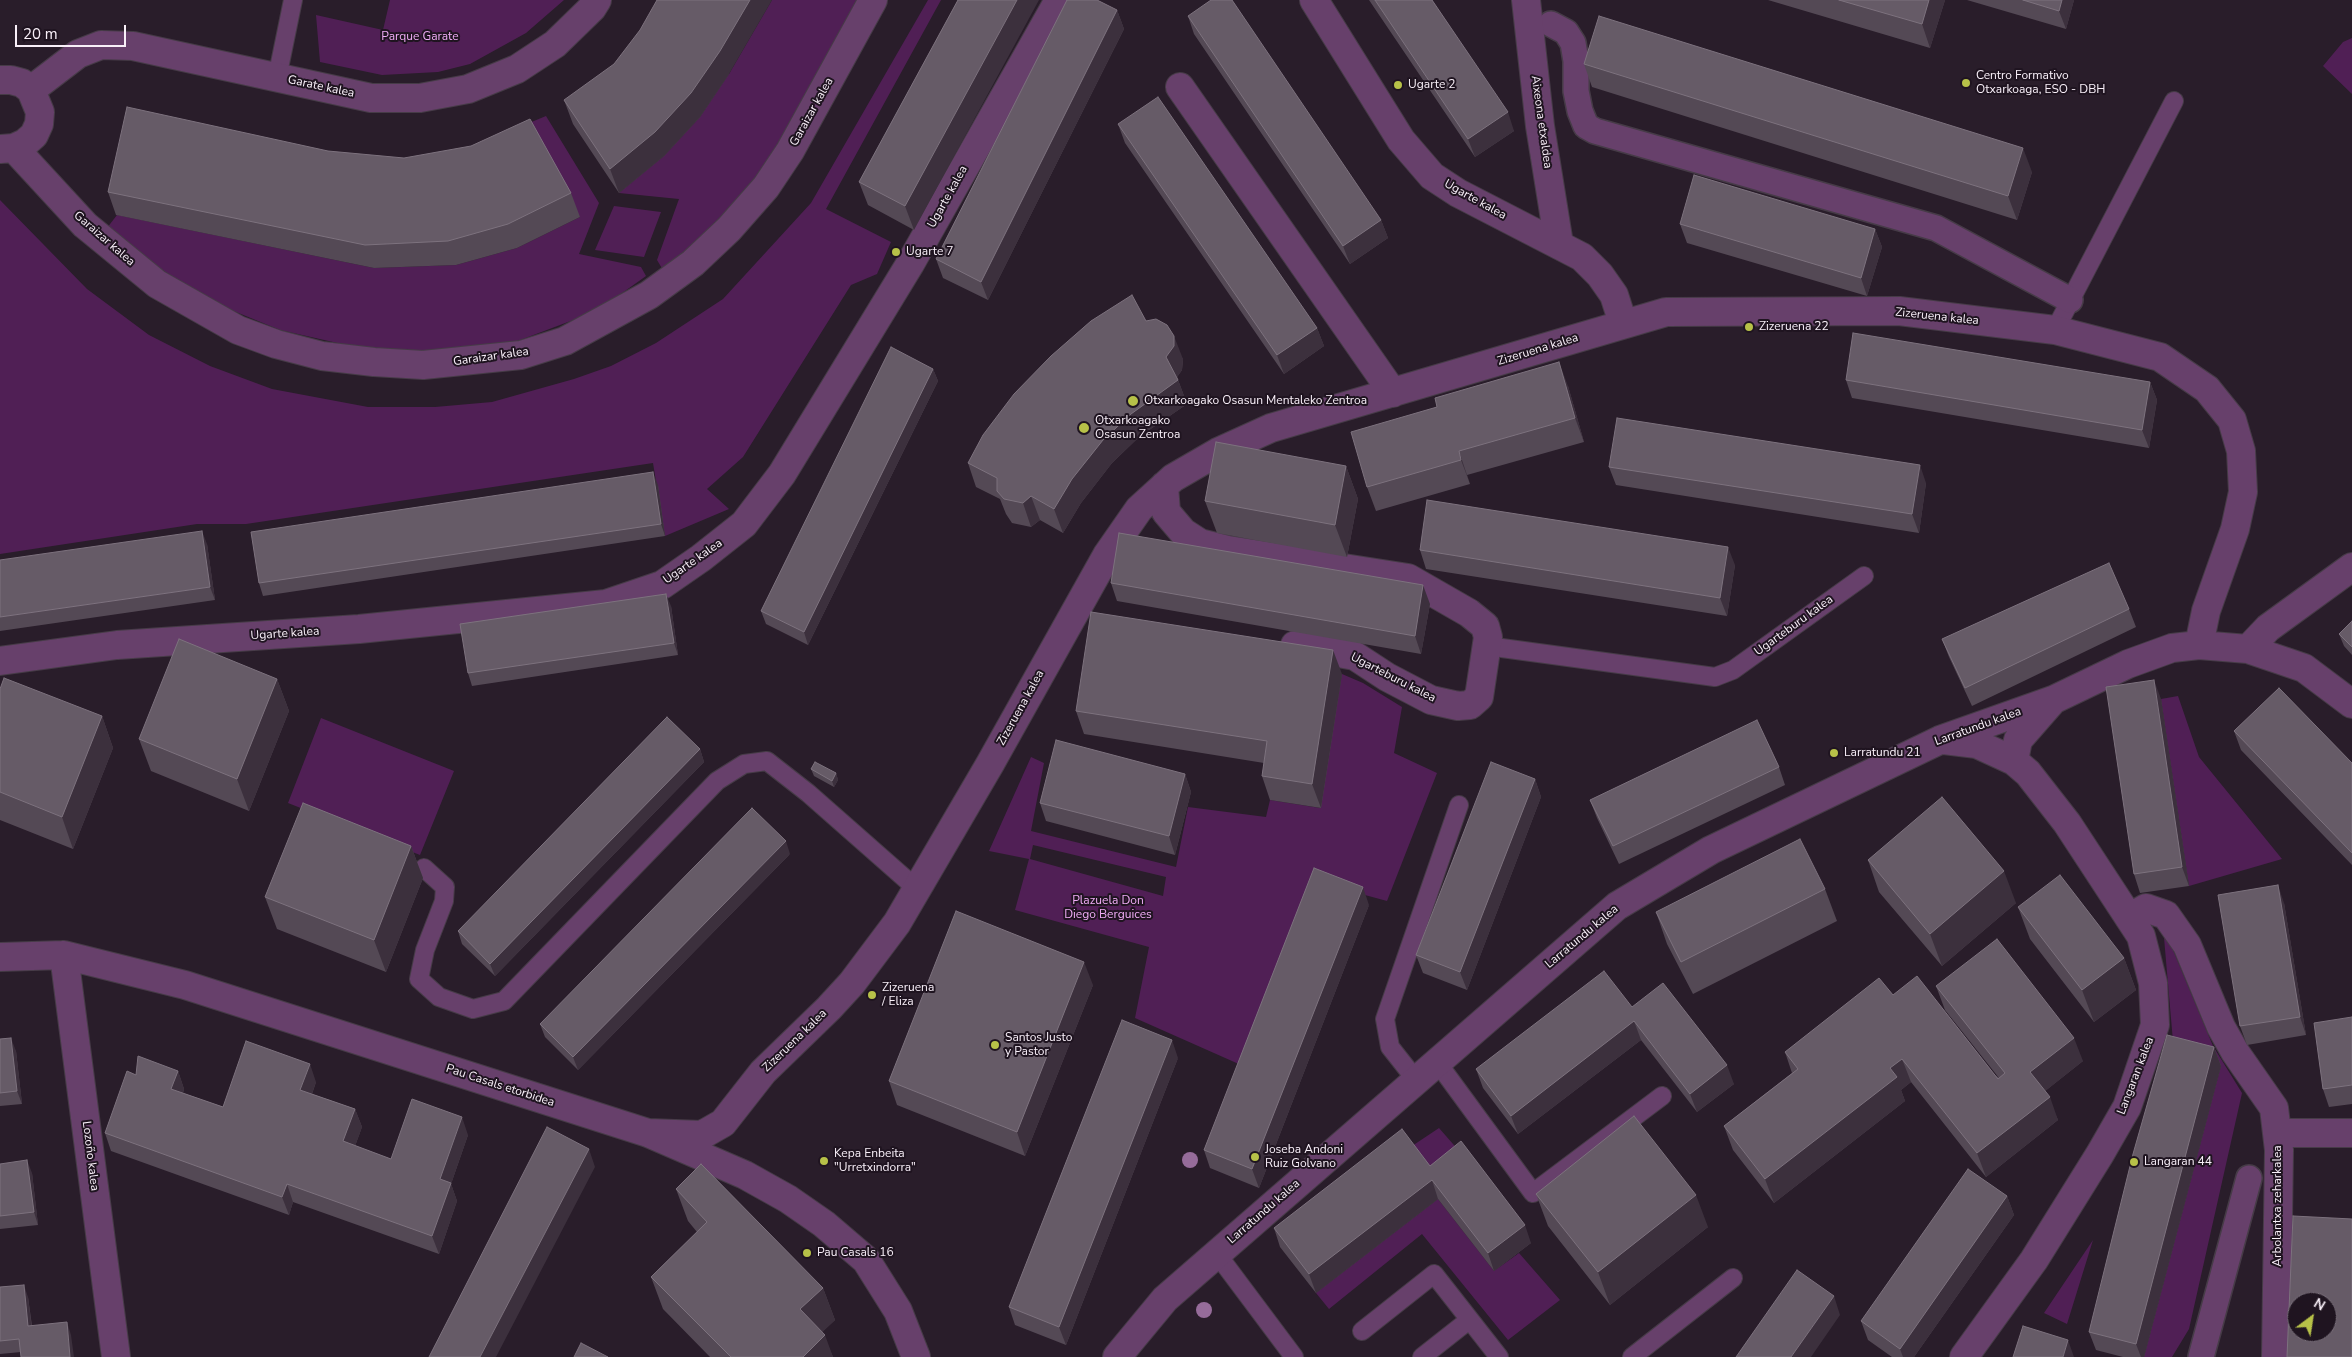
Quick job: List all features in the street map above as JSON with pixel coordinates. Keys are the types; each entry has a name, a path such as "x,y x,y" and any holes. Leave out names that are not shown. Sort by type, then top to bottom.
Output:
{"street":[{"name":"Garate kalea","path":"31,90 78,54 101,45 133,46 371,98 420,98 468,89 516,69 555,44 592,8 597,0"},
{"name":"Garaizar kalea","path":"7,149 85,225 157,284 238,330 276,344 322,356 374,362 423,366 522,355 565,342 649,295 693,263 729,228 766,188 790,151 873,0"},
{"name":"Ugarte kalea","path":"0,662 116,645 359,629 606,604 662,585 701,558 744,524 782,474 910,264 1059,0"},
{"name":"Ugarte kalea","path":"1314,0 1401,140 1432,176 1458,193 1582,257 1600,275 1614,296 1623,323"},
{"name":"Aixeona etxaldea","path":"1526,0 1540,126 1559,244"},
{"path":"1551,24 1566,32 1573,43 1576,61 1576,91 1580,111 1586,126 1595,131 1936,228 2070,300"},
{"path":"0,80 11,80 31,90 40,112 39,124 34,135 25,143 7,149"},
{"path":"1180,87 1393,393"},
{"name":"Zizeruena kalea","path":"723,1123 764,1072 829,1008 852,982 897,923 1107,555 1139,508 1173,478 1218,452 1271,428 1563,344 1623,323 1666,312 1899,311 2054,330 2160,357 2207,389 2232,420 2241,451 2243,492 2235,530 2206,611 2199,645"},
{"name":"Ugarteburu kalea","path":"1164,486 1166,512 1183,532 1200,543 1228,550 1408,578 1469,613 1485,626 1488,637 1479,696 1470,705 1458,706 1432,700 1386,677 1355,656 1274,642"},
{"path":"2248,649 2268,628 2352,567"},
{"path":"1077,610 1104,615"},
{"path":"2199,645 2248,649 2304,668 2352,704"},
{"name":"Larratundu kalea","path":"1117,1357 1165,1299 1617,906 1711,850 1940,740 2054,700 2128,664 2172,648 2199,645"},
{"path":"2014,760 2018,740 2054,700"},
{"name":"Langaran kalea","path":"1940,740 1976,744 2014,760 2028,773 2067,823 2141,936 2153,983 2155,1025 2127,1107 2100,1154 2034,1260 1964,1357"},
{"name":"Arbolantxa zeharkalea","path":"2129,918 2146,908 2166,915 2187,945 2221,1027 2235,1052 2274,1108 2279,1159 2276,1357"},
{"name":"Pau Casals etorbidea","path":"0,957 64,955 184,985 648,1133 745,1175 788,1199 824,1224 866,1260 898,1311 916,1357"},
{"name":"Lozoño kalea","path":"64,955 116,1357"},
{"path":"648,1133 702,1135 723,1123 729,1152 745,1175"},
{"path":"2277,1132 2352,1133"},
{"path":"2201,1357 2250,1178"}],"lane":[{"path":"277,78 293,0"},
{"path":"2054,330 2174,101"},
{"name":"Ugarteburu kalea","path":"1487,646 1715,677 1733,670 1864,576"},
{"path":"424,868 445,887 444,901 425,950 419,979 439,997 473,1009 504,1000 717,781 744,764 767,761 808,793 917,889"},
{"path":"1416,1080 1390,1047 1385,1019 1458,805"},
{"path":"1437,1062 1533,1193 1662,1096"},
{"path":"1217,1254 1294,1357"},
{"path":"1362,1331 1434,1274 1499,1357"},
{"path":"1632,1357 1734,1278"},
{"path":"1422,1357 1470,1320"}],"green space":[{"name":"Parque Garate","path":"390,0 564,0 526,33 470,64 438,72 382,75 320,62 316,15 383,30"},
{"path":"772,0 863,0 764,180 716,230 663,270 657,260 679,199 619,193 664,156 700,117 729,74"},
{"path":"928,0 941,0 826,209 891,242 877,274 851,285 743,457 707,489 729,509 665,536 653,463 246,524 197,524 0,554 0,200 87,289 149,335 210,366 272,389 368,407 435,407 492,402 574,379 611,366 656,343 723,299 811,203"},
{"path":"2352,38 2352,94 2323,66 2343,42"},
{"path":"546,116 599,203 579,254 641,267 646,276 597,311 515,342 430,352 364,349 280,330 219,305 157,267 107,228 117,215 374,268 456,265 517,248 580,217 517,128"},
{"path":"614,206 661,212 644,257 595,250"},
{"name":"Plazuela Don Diego Berguices","path":"1342,674 1363,683 1402,707 1394,753 1437,773 1387,901 1317,882 1241,1065 1135,1018 1149,947 1015,910 1029,859 989,851 1031,757 1044,763 1031,831 1176,867 1188,807 1266,817 1270,800 1320,808","holes":["1033,845 1166,877 1163,896 1030,859"]},
{"path":"2178,696 2199,757 2282,859 2189,886 2161,699"},
{"path":"321,718 454,771 420,855 288,803"},
{"path":"2163,926 2213,1046 2242,1093 2189,1329 2172,1357 2144,1357 2221,1066 2174,1053"},
{"path":"1439,1128 1467,1160 1437,1184 1409,1148"},
{"path":"1438,1199 1494,1271 1519,1253 1560,1300 1508,1340 1422,1234 1329,1309 1316,1293"},
{"path":"2093,1240 2067,1324 2044,1313"}],"building":[{"path":"657,0 750,0 720,51 691,93 655,132 610,169 564,100 614,64 640,30"},
{"path":"958,0 1017,0 905,206 859,182"},
{"path":"1067,0 1097,0 1117,10 981,282 936,259"},
{"path":"1211,0 1232,0 1381,220 1343,246 1188,16"},
{"path":"1375,0 1432,0 1508,112 1468,139"},
{"path":"1839,0 1929,0 1922,24"},
{"path":"2023,0 2062,0 2059,11"},
{"path":"1599,16 2023,148 2008,196 1584,64"},
{"path":"1158,97 1317,328 1277,355 1118,124"},
{"path":"127,107 328,151 404,158 471,146 530,119 571,193 508,224 448,241 365,245 108,192"},
{"path":"1694,175 1875,229 1861,278 1680,224"},
{"name":"Otxarkoagako Osasun Zentroa","path":"1132,295 1146,321 1156,319 1167,325 1174,336 1174,346 1166,357 1178,380 1131,414 1103,440 1072,479 1054,509 1031,496 1023,503 1004,499 997,491 997,478 968,463 983,435 1014,394 1051,356 1091,321"},
{"path":"1853,333 2150,382 2142,430 1846,380"},
{"path":"891,347 933,369 804,632 761,611"},
{"path":"1559,362 1575,418 1459,451 1461,460 1367,487 1351,432 1437,407 1435,398"},
{"path":"1617,418 1920,465 1912,514 1609,467"},
{"path":"1216,442 1346,466 1335,525 1205,501"},
{"path":"653,472 661,524 259,583 251,532"},
{"path":"1427,500 1728,547 1720,598 1420,550"},
{"path":"202,531 210,587 0,617 0,560"},
{"path":"1119,533 1423,585 1415,636 1111,583"},
{"path":"2109,563 2129,609 1965,688 1942,639"},
{"path":"666,594 674,643 468,673 460,624"},
{"path":"1091,612 1333,650 1312,784 1262,776 1267,741 1076,711"},
{"path":"2352,621 2352,647 2339,634"},
{"path":"179,639 277,679 237,779 139,739"},
{"path":"4,678 102,716 62,817 0,792 0,689"},
{"path":"2154,680 2182,867 2134,874 2106,687"},
{"path":"2279,688 2352,763 2352,853 2234,731"},
{"path":"667,717 700,749 490,964 458,931"},
{"path":"1757,720 1779,767 1613,846 1590,800"},
{"path":"1056,740 1185,774 1169,836 1040,803"},
{"path":"815,762 836,773 832,781 811,769"},
{"path":"1491,762 1535,779 1460,972 1416,955"},
{"path":"1942,797 2004,871 1930,934 1868,860"},
{"path":"303,803 411,846 374,940 265,897"},
{"path":"752,808 786,841 573,1057 540,1024"},
{"path":"1800,839 1825,889 1681,962 1656,912"},
{"path":"1314,868 1363,887 1252,1169 1204,1150"},
{"path":"2060,875 2124,958 2082,990 2018,907"},
{"path":"2278,885 2300,1017 2240,1026 2218,895"},
{"name":"Santos Justo y Pastor","path":"956,911 1084,962 1017,1132 889,1081"},
{"path":"1997,939 2074,1038 2030,1072 2050,1097 1977,1153 1902,1059 1890,1068 1897,1077 1765,1179 1724,1126 1798,1069 1785,1052 1879,978 1893,995 1917,976 1998,1079 2005,1073 1936,986"},
{"path":"1604,971 1632,1007 1663,983 1727,1065 1690,1094 1634,1021 1511,1116 1476,1069"},
{"path":"2352,1017 2352,1085 2323,1089 2314,1023"},
{"path":"1122,1020 1172,1040 1059,1327 1009,1307"},
{"path":"2167,1035 2214,1047 2136,1344 2089,1332 2133,1154"},
{"path":"11,1038 17,1091 0,1093 0,1039"},
{"path":"246,1041 310,1064 300,1090 355,1109 343,1141 391,1159 412,1099 462,1117 440,1179 451,1183 432,1236 287,1184 282,1197 105,1133 127,1071 136,1075 138,1056 178,1071 171,1089 223,1107"},
{"path":"1634,1116 1696,1195 1598,1272 1536,1194"},
{"path":"547,1127 589,1149 480,1357 429,1357"},
{"path":"1402,1129 1430,1166 1461,1141 1525,1225 1488,1253 1432,1180 1309,1274 1274,1228"},
{"path":"27,1160 34,1212 0,1216 0,1164"},
{"path":"701,1164 823,1288 800,1309 825,1335 803,1357 731,1357 651,1277 707,1222 676,1189"},
{"path":"1968,1169 2007,1196 1900,1349 1861,1321"},
{"path":"2293,1216 2352,1219 2352,1357 2287,1357 2288,1342 2337,1342 2337,1292 2290,1292"},
{"path":"1797,1270 1834,1296 1791,1357 1736,1357"},
{"path":"24,1285 28,1326 67,1322 70,1357 21,1357 19,1339 0,1341 0,1287"},
{"path":"2023,1326 2068,1340 2063,1357 2013,1357"},
{"path":"581,1343 608,1357 574,1357"}],"place":[{"name":"Centro Formativo Otxarkoaga, ESO - DBH","path":"1966,83"},
{"name":"Ugarte 2","path":"1398,85"},
{"name":"Ugarte 7","path":"896,252"},
{"name":"Zizeruena 22","path":"1749,327"},
{"name":"Otxarkoagako Osasun Mentaleko Zentroa","path":"1133,401"},
{"name":"Otxarkoagako Osasun Zentroa","path":"1084,428"},
{"name":"Larratundu 21","path":"1834,753"},
{"name":"Zizeruena / Eliza","path":"872,995"},
{"name":"Santos Justo y Pastor","path":"995,1045"},
{"name":"Joseba Andoni Ruiz Golvano","path":"1255,1157"},
{"name":"Kepa Enbeita \"Urretxindorra\"","path":"824,1161"},
{"name":"Langaran 44","path":"2134,1162"},
{"name":"Pau Casals 16","path":"807,1253"}]}
